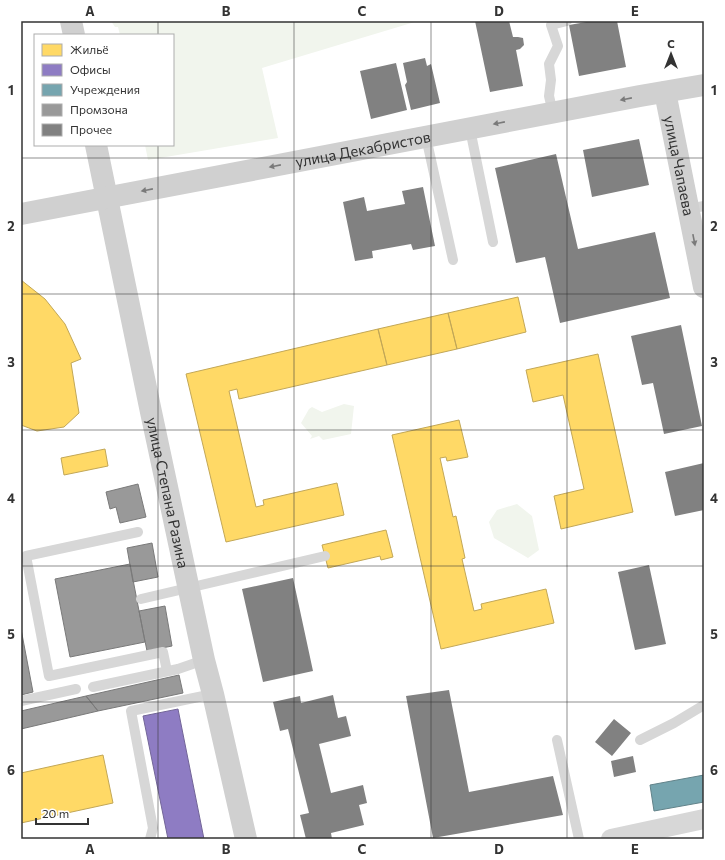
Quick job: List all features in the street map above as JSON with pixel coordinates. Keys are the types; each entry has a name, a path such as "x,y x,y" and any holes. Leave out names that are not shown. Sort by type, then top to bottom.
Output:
{"street":[{"path":"71,21 74,34"},
{"name":"улица Декабристов","path":"21,214 704,85"},
{"name":"улица Чапаева","path":"664,92 696,207 704,287"},
{"name":"улица Степана Разина","path":"96,146 152,420 204,660 246,839"},
{"path":"611,839 704,819"}],"lane":[{"path":"553,113 549,96 551,80 549,64 558,46 552,25 567,21"},
{"path":"470,129 493,242"},
{"path":"426,137 453,260"},
{"path":"138,532 26,556 49,676 163,652 167,671"},
{"path":"141,599 325,556"},
{"path":"93,687 178,669 204,660"},
{"path":"21,701 76,689"},
{"path":"150,839 153,828 131,711 213,694"},
{"path":"640,740 674,723 704,705"},
{"path":"557,740 579,839"}],"shaded area":[{"path":"111,21 418,21 262,68 278,138 148,160 145,146 174,146 174,34 120,34 118,27 115,27"},
{"path":"344,404 354,406 351,434 323,440 319,436 310,439 312,436 301,423 309,409 312,407 322,412"},
{"path":"517,504 532,516 539,550 528,558 494,538 489,522 497,510"}],"building: Жильё":[{"path":"21,280 45,299 65,324 81,359 71,363 79,413 64,427 37,431 21,425"},
{"path":"518,297 526,332 457,349 448,313"},
{"path":"448,313 457,349 387,365 378,329"},
{"path":"378,329 387,365 239,399 237,389 229,391 256,507 264,505 263,500 337,483 344,515 226,542 186,374"},
{"path":"598,354 633,512 561,529 554,496 584,489 563,395 533,402 526,370"},
{"path":"459,420 468,457 447,461 446,457 440,458 453,517 456,516 465,558 462,559 474,611 482,609 481,604 546,589 554,623 441,649 392,435"},
{"path":"105,449 108,466 64,475 61,458"},
{"path":"386,530 393,557 381,560 380,556 328,568 322,545"},
{"path":"103,755 113,803 21,823 21,773"}],"building: Офисы":[{"path":"178,709 204,839 168,839 143,716"}],"building: Учреждения":[{"path":"704,775 704,802 654,811 650,785"}],"building: Промзона":[{"path":"138,484 146,517 120,523 116,507 110,509 106,492"},
{"path":"152,543 158,577 133,582 127,548"},
{"path":"130,564 145,642 70,657 55,579"},
{"path":"165,606 172,646 147,651 139,611"},
{"path":"21,629 33,692 21,695"},
{"path":"179,675 183,693 98,711 86,696"},
{"path":"86,696 98,711 21,729 21,711"}],"building: Прочее":[{"path":"475,21 509,21 513,37 523,38 524,45 520,49 516,50 523,86 490,92"},
{"path":"592,21 617,21 626,67 579,76 569,25"},
{"path":"425,58 427,66 431,64 440,103 411,110 405,85 407,82 403,63"},
{"path":"396,63 407,110 371,119 360,71"},
{"path":"639,139 649,185 592,197 583,150"},
{"path":"556,154 578,249 655,232 670,298 560,323 545,257 516,263 495,168"},
{"path":"423,187 435,246 413,250 411,244 372,251 373,258 355,261 343,202 364,197 367,211 405,204 402,191"},
{"path":"681,325 702,426 664,434 653,383 642,385 631,336"},
{"path":"704,463 704,510 675,516 665,472"},
{"path":"649,565 666,644 635,650 618,572"},
{"path":"293,578 313,671 263,682 242,589"},
{"path":"449,690 469,792 553,776 563,815 433,838 406,696"},
{"path":"333,695 338,718 346,716 351,736 319,744 331,793 363,785 367,803 359,805 364,825 331,833 332,839 306,839 300,815 309,813 288,729 280,731 273,702 300,696 301,703"},
{"path":"614,719 631,733 612,756 595,742"},
{"path":"633,756 636,772 614,777 611,761"}]}
